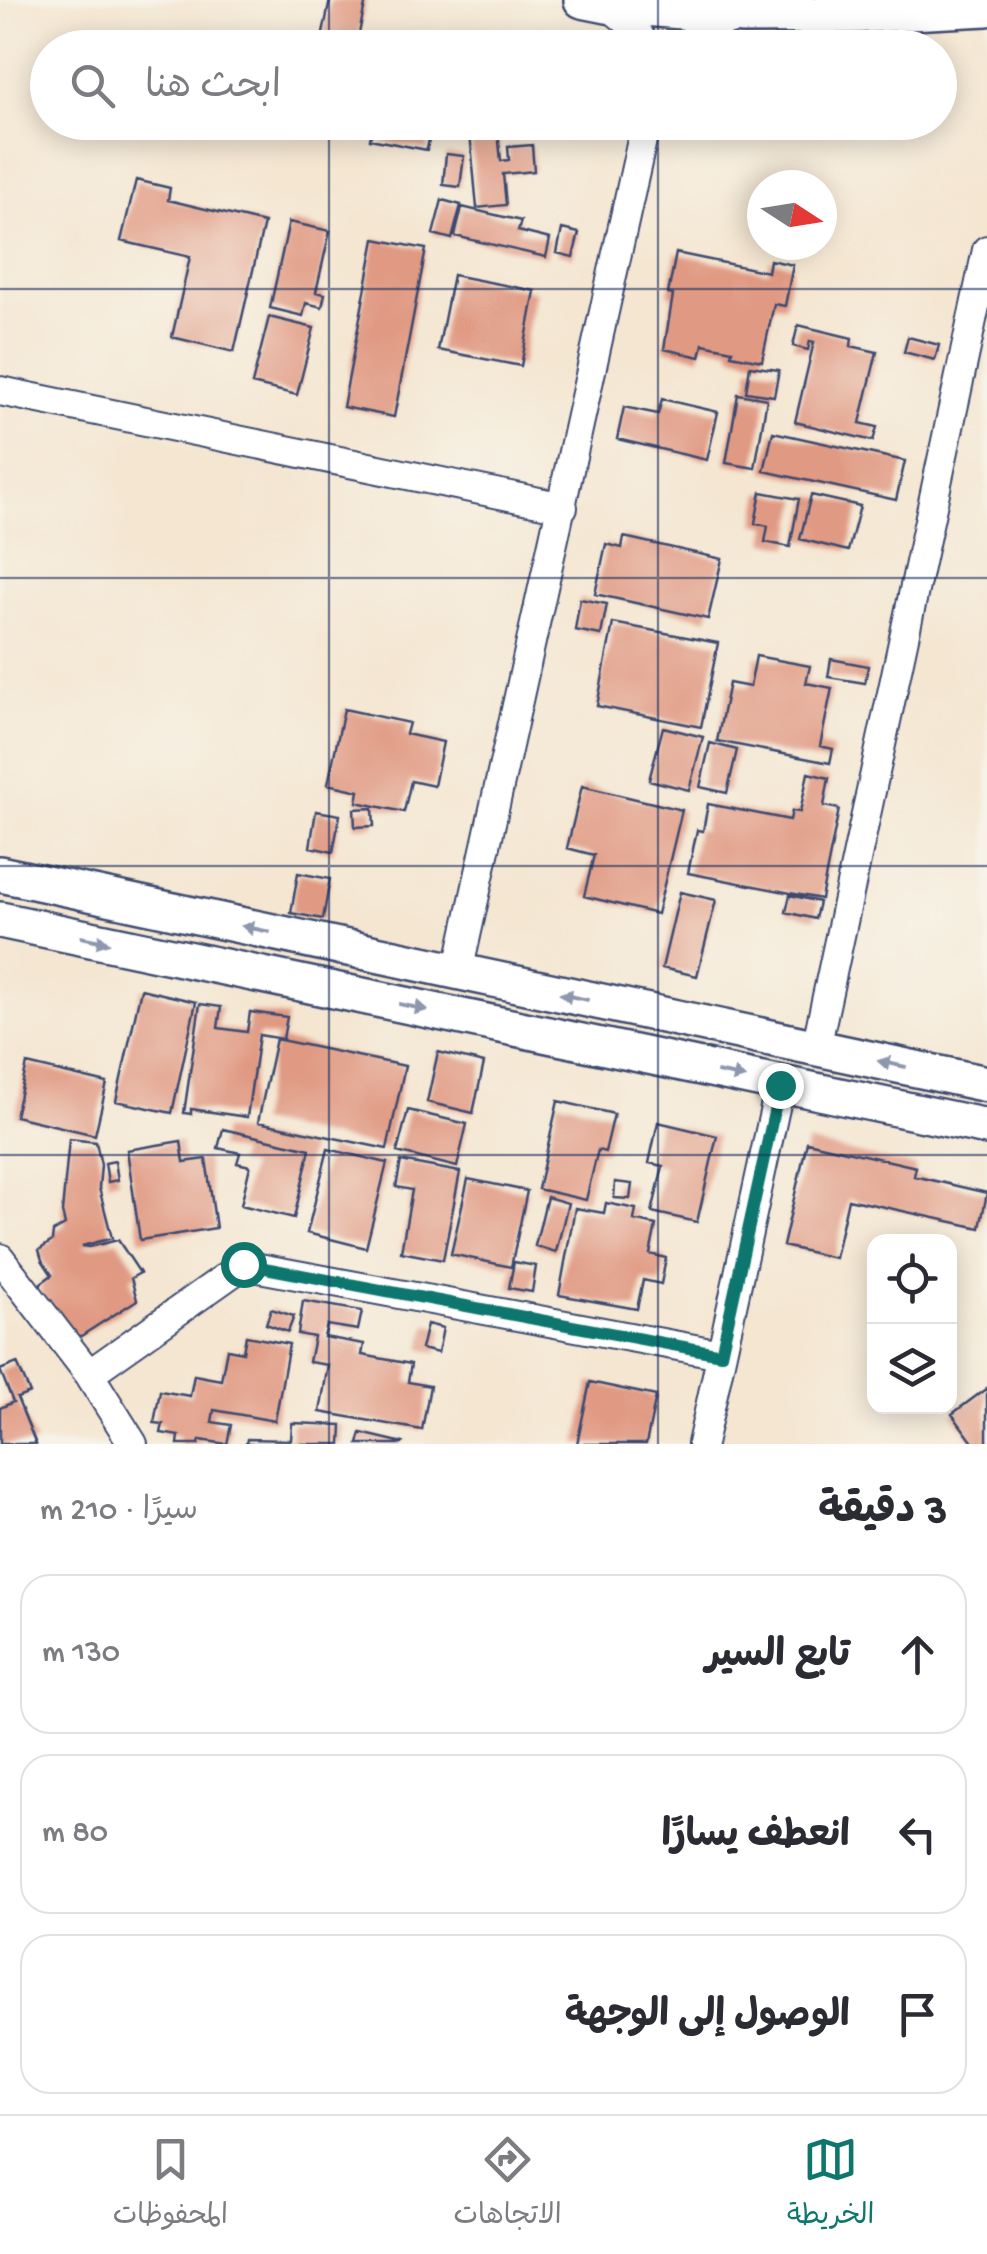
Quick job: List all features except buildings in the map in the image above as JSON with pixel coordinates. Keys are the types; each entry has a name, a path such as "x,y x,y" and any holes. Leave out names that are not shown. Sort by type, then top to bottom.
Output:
{"street":[{"path":"594,3 743,16 987,8"},
{"path":"594,3 628,20 636,30"},
{"path":"704,30 743,16"},
{"path":"458,972 642,140"},
{"path":"816,1048 987,250"},
{"path":"0,391 563,506"},
{"path":"0,874 987,1084"},
{"path":"0,920 987,1127"},
{"path":"702,1444 780,1085"},
{"path":"0,1258 89,1374 133,1444"},
{"path":"89,1374 243,1264 721,1354"}],"route":[{"path":"243,1264 721,1354 780,1085"}]}
